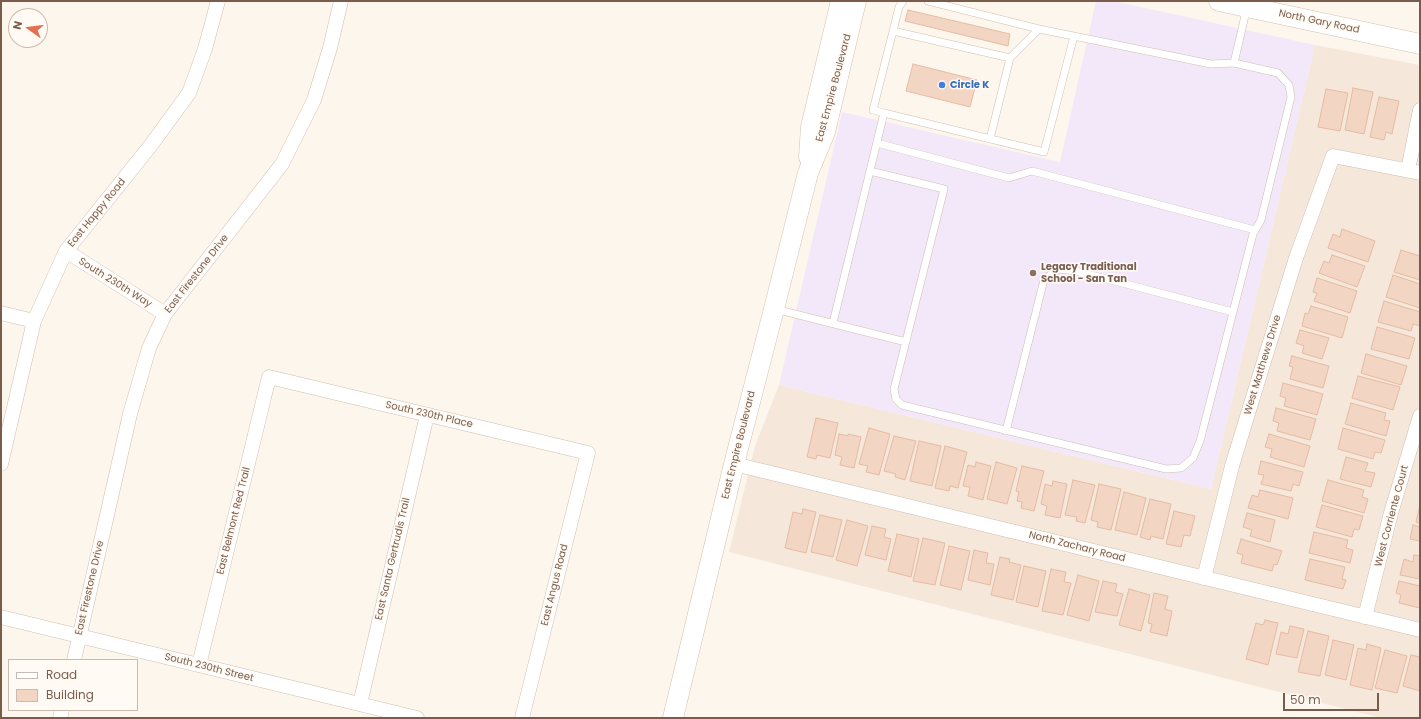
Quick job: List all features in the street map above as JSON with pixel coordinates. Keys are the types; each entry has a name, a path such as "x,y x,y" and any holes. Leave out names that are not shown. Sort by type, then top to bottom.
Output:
{"street":[{"name":"East Happy Road","path":"1,464 34,321 66,251 151,145 189,93 205,49 218,1"},
{"name":"East Firestone Drive","path":"74,659 130,414 148,348 165,314 282,164 314,100 330,48 341,1"},
{"name":"East Empire Boulevard","path":"808,172 811,128 841,1"},
{"name":"East Empire Boulevard","path":"673,718 734,464 808,172 825,132 856,1"},
{"name":"North Gary Road","path":"1219,1 1420,44"},
{"path":"1414,172 1420,110"},
{"name":"West Matthews Drive","path":"1204,578 1232,466 1247,415 1296,258 1332,156 1414,172"},
{"name":"South 230th Way","path":"66,251 165,314"},
{"path":"1,313 34,321"},
{"name":"South 230th Place","path":"269,377 588,453"},
{"name":"East Belmont Red Trail","path":"199,665 269,377"},
{"name":"East Santa Gertrudis Trail","path":"360,704 427,415"},
{"name":"West Corriente Court","path":"1365,617 1391,513 1420,416"},
{"name":"East Angus Road","path":"522,718 588,453"},
{"name":"North Zachary Road","path":"734,464 1420,630"},
{"name":"South 230th Street","path":"1,617 417,718"}],"lane":[{"path":"903,1 899,8 873,110 1044,152 1074,36"},
{"path":"870,171 944,189 894,389 896,399 902,405 1166,469 1181,468 1193,458 1200,441 1253,234 1261,220 1291,97 1289,85 1278,73 1234,63 1211,64 1038,29 928,1"},
{"path":"1234,63 1247,7"},
{"path":"990,139 1010,58 1038,29"},
{"path":"893,31 1010,58"},
{"path":"833,323 884,113"},
{"path":"877,143 1010,178 1032,171 1255,230"},
{"path":"1006,430 1044,280 1058,269 1076,271 1233,312"},
{"path":"774,309 906,342"}],"shaded area":[{"name":"Legacy Traditional School - San Tan","path":"1096,1 1113,1 1315,45 1211,489 779,385 842,112 1060,162"},
{"path":"1315,45 1420,65 1420,718 1381,718 729,552 755,446 779,385 1211,489"}],"building":[{"path":"908,10 1010,34 1008,46 905,21"},
{"name":"Circle K","path":"913,64 977,80 970,107 906,91"},
{"path":"1353,88 1373,92 1364,134 1345,130"},
{"path":"1326,89 1348,93 1340,131 1318,127"},
{"path":"1379,97 1399,101 1392,134 1386,132 1384,140 1370,137"},
{"path":"1342,229 1375,241 1368,262 1328,248 1333,234 1340,237"},
{"path":"1401,250 1420,256 1420,280 1394,272"},
{"path":"1332,255 1365,266 1357,287 1319,273 1324,261 1329,263"},
{"path":"1393,275 1420,284 1420,308 1386,297"},
{"path":"1317,278 1357,291 1350,313 1314,301 1317,293 1313,292"},
{"path":"1384,301 1420,312 1420,326 1413,324 1411,331 1378,322"},
{"path":"1311,306 1348,317 1342,338 1302,326 1305,313 1308,314"},
{"path":"1377,327 1415,338 1409,359 1371,349"},
{"path":"1300,330 1329,338 1322,359 1302,353 1304,346 1296,343"},
{"path":"1366,354 1407,366 1401,385 1361,373"},
{"path":"1292,356 1329,366 1323,388 1290,379 1293,367 1289,366"},
{"path":"1358,376 1400,387 1393,410 1352,398"},
{"path":"1283,383 1323,394 1317,415 1284,406 1286,398 1280,396"},
{"path":"1351,403 1386,413 1384,420 1390,421 1386,436 1345,424"},
{"path":"1276,408 1316,419 1310,440 1277,431 1279,423 1273,421"},
{"path":"816,418 838,423 830,458 817,455 816,459 807,457"},
{"path":"869,428 890,434 879,475 866,472 868,466 859,464"},
{"path":"1343,428 1385,440 1381,453 1375,452 1373,459 1338,449"},
{"path":"839,434 848,436 848,434 861,437 854,468 840,465 842,457 835,455"},
{"path":"1269,434 1310,446 1304,467 1270,457 1272,449 1265,447"},
{"path":"894,436 916,441 905,480 895,477 896,474 884,471"},
{"path":"919,441 941,446 932,486 910,481"},
{"path":"945,446 967,452 958,488 950,486 949,491 935,488"},
{"path":"1346,457 1368,463 1365,471 1375,473 1371,487 1340,479"},
{"path":"1261,461 1303,472 1299,486 1293,484 1291,491 1261,484 1264,475 1258,474"},
{"path":"976,462 991,466 983,500 968,496 970,487 963,486 968,465 975,467"},
{"path":"996,462 1017,468 1007,504 987,499"},
{"path":"1022,466 1044,471 1034,511 1021,508 1022,502 1017,501 1019,492 1016,491"},
{"path":"1073,480 1095,485 1085,523 1076,521 1077,517 1065,515"},
{"path":"1328,480 1364,490 1362,497 1368,499 1364,513 1322,501"},
{"path":"1053,481 1067,484 1060,518 1045,515 1047,506 1041,504 1045,484 1052,486"},
{"path":"1099,484 1121,489 1111,530 1097,527 1098,522 1091,520"},
{"path":"1260,490 1293,498 1288,519 1248,508 1252,495 1258,497"},
{"path":"1124,492 1146,498 1137,535 1115,530"},
{"path":"1150,499 1171,504 1163,539 1151,536 1150,540 1140,537"},
{"path":"1322,505 1363,516 1359,530 1354,529 1352,537 1316,527"},
{"path":"1420,505 1420,523 1416,522"},
{"path":"803,509 816,512 806,553 785,548 793,512 802,514"},
{"path":"1174,511 1195,516 1190,536 1184,535 1181,547 1166,544"},
{"path":"1247,513 1275,520 1270,542 1250,536 1252,530 1243,527"},
{"path":"820,515 842,520 833,557 811,552"},
{"path":"847,520 868,526 857,566 836,560"},
{"path":"1413,525 1420,527 1420,541 1410,539"},
{"path":"872,526 886,529 884,537 891,539 886,560 865,555"},
{"path":"1314,532 1348,540 1346,548 1353,550 1350,563 1309,553"},
{"path":"897,534 919,539 911,577 888,571"},
{"path":"923,538 945,543 935,585 913,581"},
{"path":"1241,539 1282,551 1277,565 1274,564 1272,571 1241,563 1243,555 1237,553"},
{"path":"949,546 970,551 961,590 940,585"},
{"path":"974,550 988,553 986,563 994,564 990,585 968,580"},
{"path":"1414,555 1420,556 1420,579 1400,575 1404,559 1413,562"},
{"path":"1000,557 1010,559 1009,562 1021,565 1013,600 991,595"},
{"path":"1310,559 1345,567 1342,579 1346,580 1343,589 1305,580"},
{"path":"1024,566 1046,571 1038,607 1016,602"},
{"path":"1051,569 1066,572 1064,582 1071,583 1063,615 1042,611"},
{"path":"1078,575 1099,581 1089,621 1067,615"},
{"path":"1103,581 1117,584 1115,592 1123,594 1117,616 1095,612"},
{"path":"1399,581 1420,586 1420,608 1399,603 1401,595 1396,593"},
{"path":"1129,589 1150,595 1141,631 1119,625"},
{"path":"1154,593 1168,596 1165,609 1172,611 1167,636 1150,632 1152,624 1148,623"},
{"path":"1265,620 1278,623 1268,665 1246,659 1256,623 1263,625"},
{"path":"1290,626 1304,629 1297,658 1276,654 1281,632 1288,634"},
{"path":"1308,631 1329,636 1320,676 1298,672"},
{"path":"1333,640 1354,645 1346,680 1325,675"},
{"path":"1367,644 1381,648 1372,690 1350,685 1358,648 1366,650"},
{"path":"1385,650 1407,656 1397,693 1375,688"},
{"path":"1411,655 1420,657 1420,691 1403,686"}],"place":[{"name":"Circle K","path":"942,85"},
{"name":"Legacy Traditional School - San Tan","path":"1033,273"}]}
